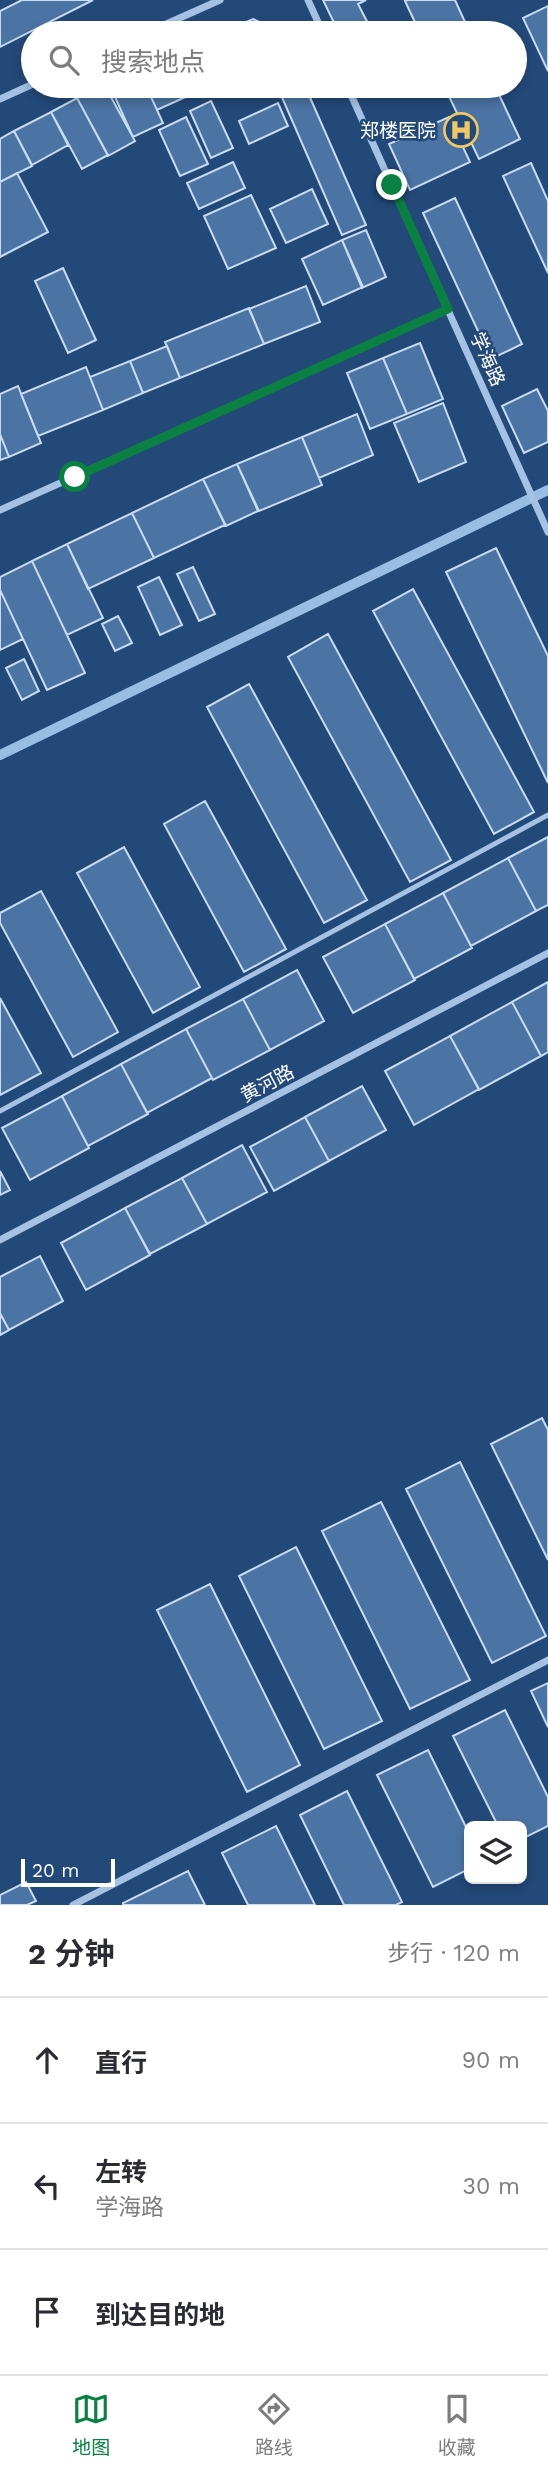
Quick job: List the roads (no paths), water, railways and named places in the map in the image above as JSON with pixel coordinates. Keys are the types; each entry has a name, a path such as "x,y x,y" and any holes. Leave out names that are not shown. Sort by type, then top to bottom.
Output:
{"street":[{"path":"173,21 220,0"},
{"path":"308,0 318,21"},
{"path":"0,99 21,89"},
{"name":"学海路","path":"352,98 527,485 546,521 548,532"},
{"path":"0,510 448,309"},
{"name":"黄河路","path":"0,1240 548,953"},
{"path":"73,1905 548,1660"}],"lane":[{"path":"0,1111 548,815"}],"waterway":[{"path":"0,755 548,490"}],"place":[{"name":"郑楼医院","path":"461,130"}]}
